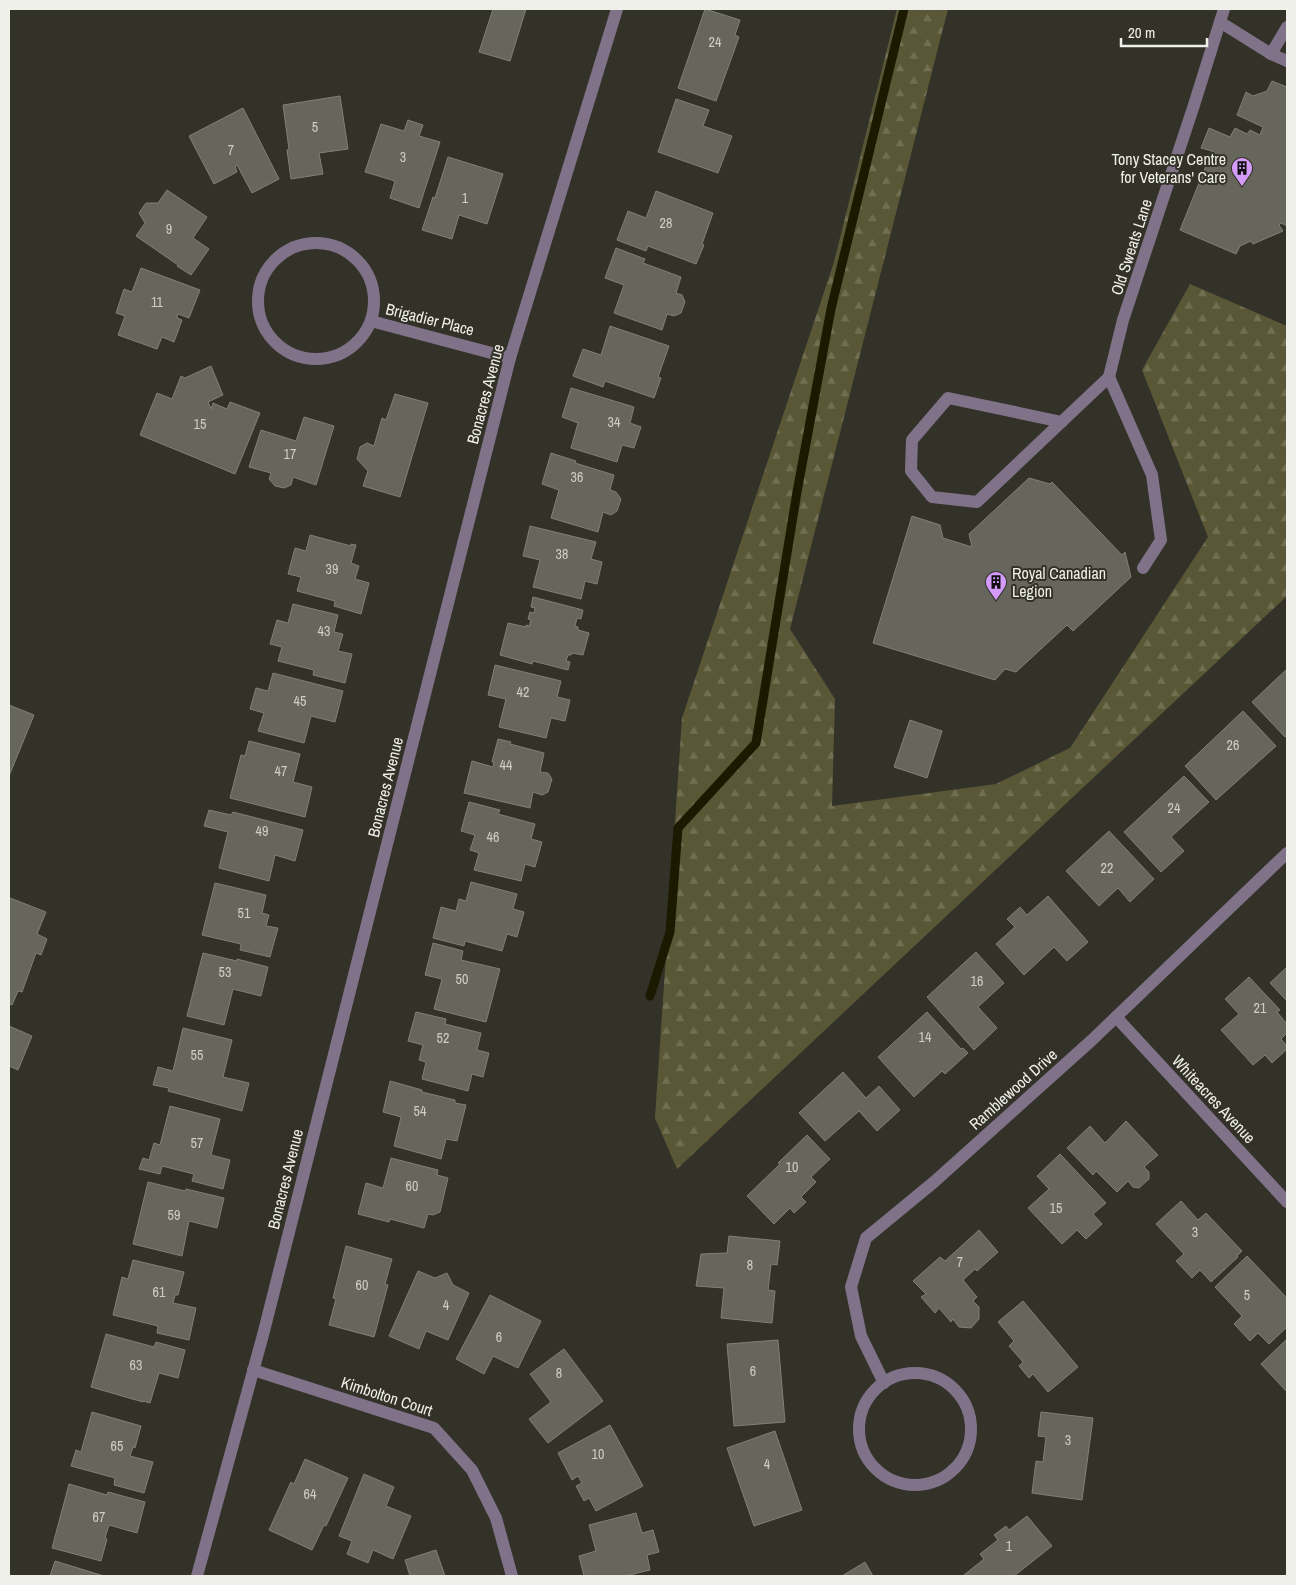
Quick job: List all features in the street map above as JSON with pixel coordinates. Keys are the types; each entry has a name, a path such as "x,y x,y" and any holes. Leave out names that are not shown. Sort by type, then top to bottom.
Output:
{"street":[{"name":"Bonacres Avenue","path":"197,1576 253,1370 510,358 617,9"},
{"name":"Old Sweats Lane","path":"1109,378 1123,320 1224,9"},
{"path":"1220,22 1271,54 1287,61"},
{"path":"1271,54 1287,27"},
{"name":"Brigadier Place","path":"316,242 334,245 350,254 364,267 372,284 375,303 371,321 361,338 346,351 328,358 309,359 290,353 275,341 264,325 259,306 260,286 268,268 281,255 297,246 316,242"},
{"name":"Brigadier Place","path":"371,321 510,358"},
{"path":"1062,422 948,398 912,440 911,471 932,498 977,502 1109,378 1152,475 1161,540 1143,568"},
{"name":"Ramblewood Drive","path":"884,1382 861,1336 851,1286 866,1238 934,1182 1116,1018 1287,853"},
{"name":"Whiteacres Avenue","path":"1116,1018 1287,1202"},
{"name":"Kimbolton Court","path":"253,1370 434,1428 472,1470 496,1518 512,1576"},
{"path":"918,1373 936,1377 952,1387 964,1401 971,1418 971,1436 966,1454 956,1469 941,1479 924,1485 905,1485 887,1478 873,1466 863,1450 859,1431 862,1412 870,1396 884,1382 900,1375 918,1373"}],"green space":[{"path":"897,9 948,9 790,629 835,699 832,806 996,784 1070,748 1208,537 1142,370 1190,284 1287,326 1287,596 677,1169 655,1118 682,718 834,262"}],"building":[{"path":"493,9 526,9 510,61 479,52"},
{"path":"705,9 740,20 735,35 739,37 716,101 678,88"},
{"name":"Tony Stacey Centre for Veterans' Care","path":"1272,81 1287,87 1287,226 1281,223 1279,225 1283,231 1253,244 1251,241 1240,246 1236,254 1180,230 1212,151 1201,148 1209,128 1230,137 1235,128 1247,134 1250,130 1260,135 1263,127 1237,115 1246,92 1253,96 1267,91"},
{"path":"340,96 348,149 319,153 323,174 291,179 283,105"},
{"path":"676,99 709,110 703,126 732,136 718,173 658,152"},
{"path":"243,108 279,179 252,193 237,165 235,166 237,172 214,184 189,136"},
{"path":"408,120 423,125 419,136 440,142 419,208 390,198 395,181 365,172 381,124 404,131"},
{"path":"448,157 503,174 487,224 459,215 452,239 422,230 433,197 435,198"},
{"path":"167,190 207,217 193,238 209,249 191,275 136,236 145,223 139,213 146,203 158,203"},
{"path":"656,191 713,213 702,244 704,245 696,264 648,246 646,251 617,240 628,211 646,218"},
{"path":"616,248 645,259 643,263 681,277 676,293 682,295 685,302 681,313 674,316 667,314 662,330 614,313 624,285 605,278"},
{"path":"141,268 200,290 189,318 178,314 177,318 182,320 174,342 162,337 157,349 118,335 125,316 116,313 124,289 132,292"},
{"path":"610,326 669,346 658,377 661,378 654,398 605,381 603,387 573,376 583,349 601,355"},
{"path":"211,366 223,395 208,402 211,409 213,403 227,409 230,402 260,413 235,474 140,435 157,393 172,399 181,376 185,378"},
{"path":"571,388 634,407 630,423 641,427 634,448 622,445 617,462 571,448 578,423 562,417"},
{"path":"395,394 428,403 400,497 363,486 368,471 357,459 360,447 367,443 374,446 382,418 386,420"},
{"path":"304,417 334,426 316,485 293,477 291,485 284,488 275,486 269,479 271,473 249,467 261,430 296,441"},
{"path":"551,453 576,461 575,463 614,475 610,490 616,492 621,499 617,511 611,515 603,512 598,532 551,518 559,490 542,484"},
{"name":"Royal Canadian Legion","path":"1029,478 1050,484 1052,482 1122,555 1125,552 1131,577 1073,631 1067,625 1016,672 1005,669 995,680 873,643 912,516 940,525 943,538 972,547 969,534"},
{"path":"530,526 596,542 591,559 602,562 597,584 585,581 581,599 533,587 540,560 523,556"},
{"path":"310,535 351,546 351,544 356,545 351,563 359,566 355,579 369,583 361,614 334,606 335,601 297,591 301,577 288,574 295,548 306,551"},
{"path":"533,597 583,610 581,619 577,618 575,626 578,627 578,630 589,633 583,655 572,653 568,655 566,661 570,662 568,670 533,661 532,664 500,655 508,623 529,626 531,620 528,619 530,612 534,613 535,608 531,607"},
{"path":"293,604 338,615 334,632 343,634 338,651 352,654 345,683 313,675 314,670 278,661 282,647 270,644 277,620 288,623"},
{"path":"495,665 561,681 557,697 570,700 565,721 551,718 546,738 499,727 506,699 488,695"},
{"path":"1287,669 1287,735 1285,737 1252,702"},
{"path":"273,673 343,691 335,722 311,716 304,743 258,731 264,713 250,709 256,688 268,691"},
{"path":"9,705 34,715 9,776"},
{"path":"1243,711 1276,746 1216,800 1185,766"},
{"path":"910,720 942,731 927,778 894,767"},
{"path":"498,739 544,753 540,772 548,773 552,779 548,792 542,795 533,792 530,808 464,793 472,761 493,767 494,762 492,762"},
{"path":"249,741 300,754 293,782 312,787 305,817 230,798 241,755 245,756"},
{"path":"1184,776 1209,802 1171,837 1184,851 1161,872 1124,832"},
{"path":"469,802 500,810 498,814 535,824 531,839 542,842 535,867 525,864 521,881 474,870 479,853 470,850 475,835 461,831"},
{"path":"209,810 231,815 233,812 303,830 295,861 275,855 269,881 219,868 228,832 204,826"},
{"path":"1109,831 1154,879 1130,902 1118,888 1099,906 1066,871"},
{"path":"471,882 517,894 513,909 524,912 517,937 507,934 502,951 465,941 464,946 433,938 441,907 456,911 459,899 466,901"},
{"path":"215,883 266,895 262,913 269,915 266,926 278,928 270,957 240,950 241,944 202,935"},
{"path":"1048,896 1088,942 1067,961 1054,947 1024,975 996,944 1015,927 1007,919 1020,907 1027,915"},
{"path":"10,898 46,912 37,934 47,939 41,955 36,953 22,992 18,991 12,1005 9,1004"},
{"path":"433,943 463,951 461,960 500,969 486,1022 434,1009 442,979 425,975"},
{"path":"976,952 1004,983 978,1007 997,1028 974,1050 927,997"},
{"path":"203,953 268,967 261,996 233,989 224,1025 187,1016"},
{"path":"1287,967 1287,1001 1270,983"},
{"path":"1249,977 1280,1010 1277,1012 1287,1024 1287,1033 1281,1039 1287,1046 1287,1049 1272,1063 1265,1055 1253,1065 1221,1030 1239,1014 1225,999"},
{"path":"416,1012 446,1019 445,1024 481,1033 477,1050 489,1053 483,1077 472,1074 468,1091 422,1079 426,1062 419,1060 423,1045 408,1041"},
{"path":"927,1012 961,1049 963,1048 968,1053 945,1074 942,1071 914,1097 878,1057"},
{"path":"9,1026 32,1036 18,1070 9,1066"},
{"path":"183,1028 232,1040 223,1077 249,1083 242,1111 168,1091 169,1088 153,1085 158,1067 173,1071"},
{"path":"843,1072 866,1098 879,1086 900,1110 877,1131 859,1111 825,1141 799,1113"},
{"path":"390,1081 466,1105 457,1141 446,1139 441,1159 394,1146 401,1117 383,1112"},
{"path":"170,1106 220,1119 211,1155 230,1160 223,1189 192,1181 194,1174 162,1166 160,1174 139,1169 143,1158 149,1160 154,1143 160,1145"},
{"path":"1126,1121 1158,1155 1144,1167 1149,1172 1149,1179 1139,1188 1133,1187 1128,1181 1117,1192 1096,1171 1093,1175 1067,1148 1090,1126 1105,1143"},
{"path":"807,1135 830,1159 811,1177 816,1182 801,1197 806,1202 794,1213 790,1208 774,1224 747,1196"},
{"path":"1060,1154 1106,1203 1093,1214 1102,1224 1086,1239 1077,1230 1062,1244 1028,1208 1049,1189 1037,1176"},
{"path":"391,1158 438,1170 437,1175 448,1178 440,1212 433,1215 428,1214 424,1228 390,1219 389,1222 358,1214 366,1183 383,1188"},
{"path":"148,1182 224,1198 217,1228 189,1221 182,1256 133,1244"},
{"path":"1181,1201 1198,1220 1206,1213 1242,1251 1211,1282 1200,1270 1192,1278 1176,1261 1184,1254 1156,1224"},
{"path":"979,1230 998,1252 977,1271 975,1269 963,1280 977,1297 973,1301 979,1307 979,1319 971,1328 959,1327 953,1319 951,1322 939,1308 935,1313 921,1297 926,1294 913,1281 940,1257 945,1261"},
{"path":"729,1236 780,1241 777,1265 771,1264 768,1290 775,1291 772,1323 721,1318 724,1288 696,1286 701,1254 727,1253"},
{"path":"346,1246 392,1259 385,1284 388,1285 374,1337 329,1325 336,1299 333,1298"},
{"path":"1247,1256 1287,1298 1287,1327 1269,1344 1258,1333 1250,1341 1234,1324 1242,1316 1215,1287"},
{"path":"133,1260 184,1272 178,1295 175,1295 173,1303 196,1308 189,1340 157,1333 158,1326 113,1315 122,1277 128,1279"},
{"path":"418,1271 435,1278 447,1273 453,1285 469,1293 448,1340 426,1331 419,1349 389,1336"},
{"path":"490,1295 541,1321 518,1368 493,1356 484,1374 456,1359"},
{"path":"1023,1301 1078,1367 1048,1392 1033,1374 1029,1378 1019,1366 1023,1362 1009,1346 1014,1341 998,1322"},
{"path":"106,1334 154,1347 156,1342 185,1350 178,1378 159,1373 150,1403 91,1387"},
{"path":"1287,1339 1287,1392 1261,1364"},
{"path":"778,1340 785,1422 734,1426 727,1344"},
{"path":"564,1349 603,1401 548,1443 529,1419 551,1402 530,1374"},
{"path":"92,1412 141,1426 135,1448 133,1447 130,1456 153,1462 144,1493 114,1485 115,1478 71,1466 76,1450 81,1452"},
{"path":"1041,1412 1093,1418 1082,1500 1032,1493 1036,1461 1043,1462 1046,1437 1038,1436"},
{"path":"610,1425 643,1486 596,1511 589,1498 584,1501 576,1486 582,1483 578,1476 572,1480 558,1453"},
{"path":"775,1431 802,1510 754,1526 727,1448"},
{"path":"305,1459 348,1478 326,1526 324,1525 312,1550 269,1530 291,1482 294,1484"},
{"path":"364,1474 394,1487 386,1506 411,1516 393,1559 373,1550 368,1563 347,1554 352,1541 339,1536"},
{"path":"69,1484 107,1495 108,1492 145,1502 137,1533 109,1525 101,1561 52,1548"},
{"path":"636,1513 642,1533 653,1530 659,1552 647,1555 650,1570 625,1576 584,1576 579,1556 596,1551 589,1525"},
{"path":"1027,1516 1052,1546 1014,1576 964,1575 984,1559 980,1554 998,1540 994,1535 1006,1526 1009,1530"},
{"path":"436,1550 445,1576 410,1576 405,1560"},
{"path":"55,1561 104,1576 50,1576"},
{"path":"865,1562 873,1576 842,1576"}],"waterway":[{"path":"650,996 670,932 678,828 756,743 797,492 831,309 904,9"}],"place":[{"name":"Tony Stacey Centre for Veterans' Care","path":"1242,187"},
{"name":"Royal Canadian Legion","path":"996,601"}]}
